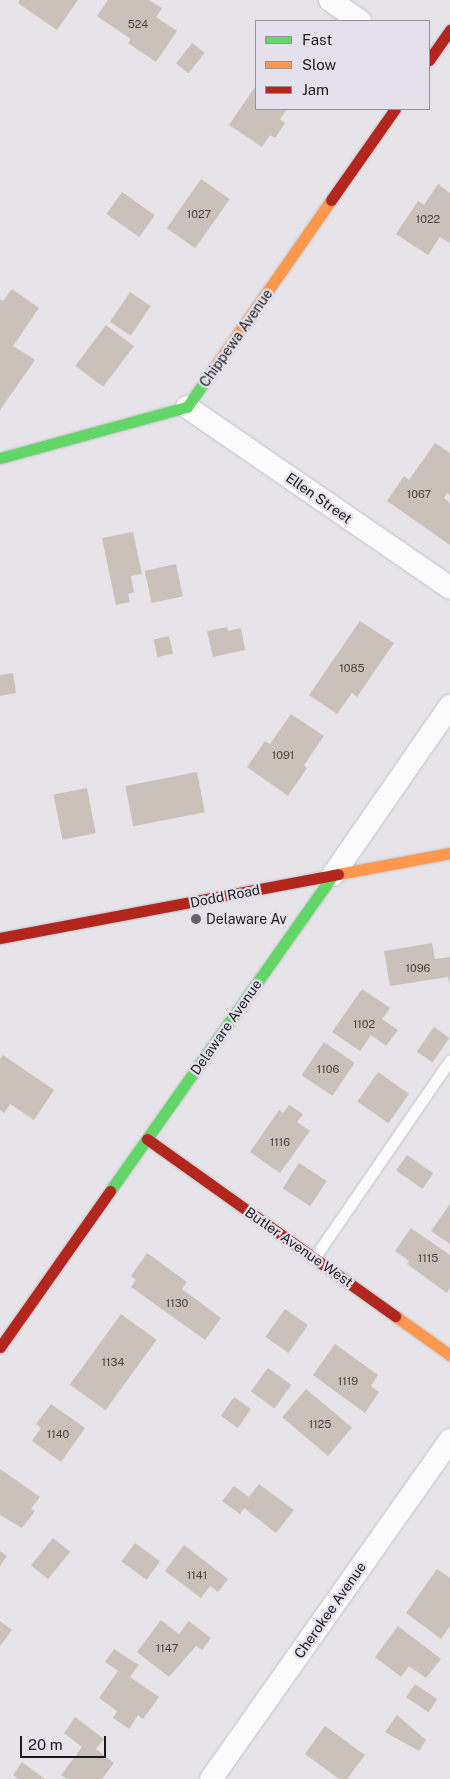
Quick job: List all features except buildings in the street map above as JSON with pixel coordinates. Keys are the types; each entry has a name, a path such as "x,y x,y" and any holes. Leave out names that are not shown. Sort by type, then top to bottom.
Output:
{"street":[{"path":"330,0 359,20"},
{"path":"430,59 450,30"},
{"name":"Chippewa Avenue","path":"188,407 394,110"},
{"path":"0,458 188,407"},
{"name":"Ellen Street","path":"188,407 450,588"},
{"name":"Delaware Avenue","path":"0,1347 333,876 450,706"},
{"name":"Dodd Road","path":"0,938 450,853"},
{"name":"Butler Avenue West","path":"147,1139 450,1354"},
{"name":"Cherokee Avenue","path":"210,1779 450,1440"}],"lane":[{"path":"314,1258 450,1060"}],"traffic: fast":[{"path":"0,458 187,407 216,365"},
{"path":"110,1191 333,875"}],"traffic: slow":[{"path":"216,365 331,200"},
{"path":"338,874 450,853"},
{"path":"395,1316 450,1355"}],"traffic: jam":[{"path":"430,59 450,30"},
{"path":"331,200 394,110"},
{"path":"0,938 338,874"},
{"path":"147,1139 395,1316"},
{"path":"0,1347 110,1191"}],"place":[{"name":"Delaware Av","path":"196,919"}]}
